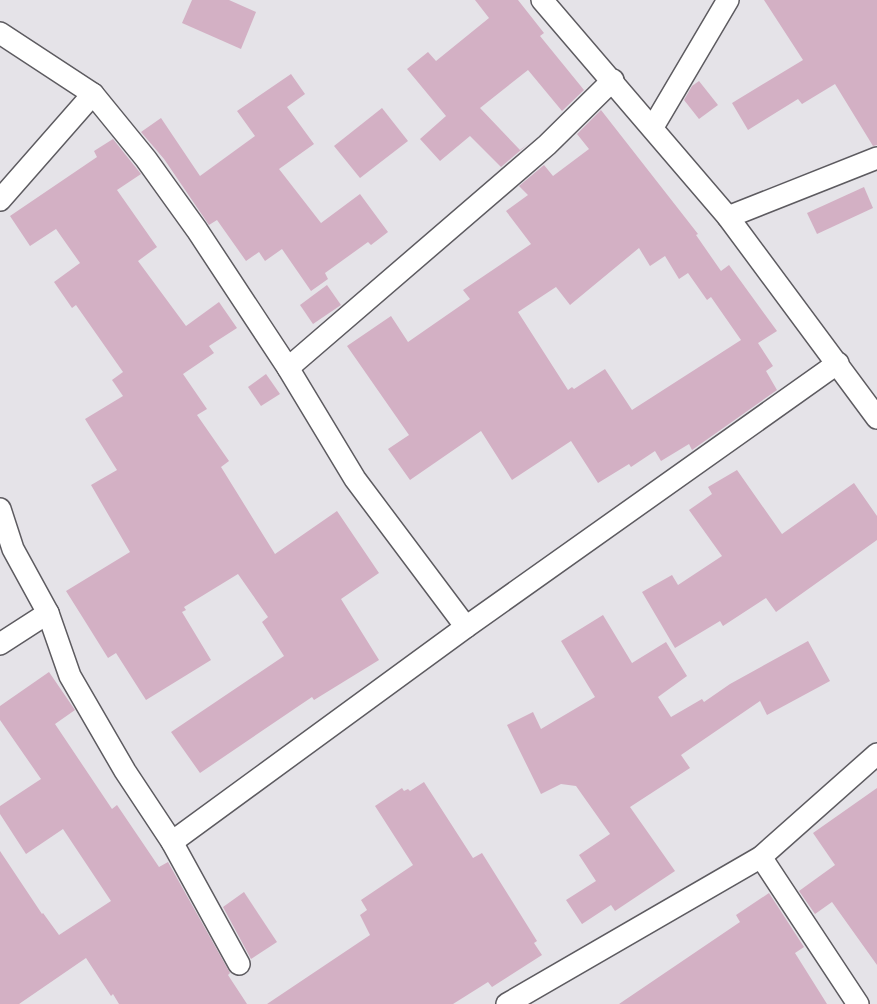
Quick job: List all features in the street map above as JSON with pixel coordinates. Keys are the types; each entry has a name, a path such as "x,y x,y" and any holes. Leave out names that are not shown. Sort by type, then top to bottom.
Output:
{"street":[{"path":"542,0 729,217 877,418"},
{"path":"653,127 729,0"},
{"path":"0,33 93,93 146,159 288,368 355,479 466,627"},
{"path":"288,368 547,145 613,80"},
{"path":"0,200 93,93"},
{"path":"729,217 877,158"},
{"path":"172,842 466,627 838,363"},
{"path":"0,509 13,549 48,612 70,676 125,771 172,842 239,964"},
{"path":"0,644 48,612"},
{"path":"507,1004 761,857 877,754"},
{"path":"761,857 858,1004"}],"building":[{"path":"192,0 229,0 256,12 241,49 182,23"},
{"path":"475,0 518,0 544,33 540,36 584,90 562,111 528,70 480,108 520,150 528,144 501,167 470,136 440,161 420,139 446,116 407,69 428,52 436,61 489,18"},
{"path":"764,0 877,0 877,145 873,146 835,84 802,104 798,99 748,130 732,103 803,60"},
{"path":"291,74 305,94 287,107 314,144 279,169 321,223 360,194 388,232 371,245 368,242 325,273 328,279 311,291 282,249 265,261 259,252 246,261 217,220 209,225 164,159 141,132 161,118 200,176 255,136 237,111"},
{"path":"699,81 718,105 699,119 684,100 692,86"},
{"path":"382,108 408,141 360,178 334,146"},
{"path":"601,110 698,234 696,235 721,271 729,265 777,331 758,343 773,366 766,371 777,390 692,450 689,444 661,461 655,451 631,467 629,464 598,483 571,441 512,480 481,431 410,480 388,449 409,435 347,346 391,316 408,342 470,299 463,290 531,244 506,211 528,195 519,186 544,165 553,176 589,149 577,134","holes":["639,248 650,266 665,256 679,279 688,273 707,300 711,297 741,340 632,410 605,369 568,390 518,312 556,287 570,305"]},
{"path":"113,139 141,174 117,190 157,247 138,261 186,326 219,302 237,328 209,346 214,353 183,374 207,409 197,415 229,461 221,467 275,554 337,511 379,573 341,599 379,660 314,700 312,697 200,773 171,732 284,656 262,622 268,617 238,574 184,607 186,610 182,612 211,660 146,700 116,653 108,658 66,591 130,552 91,485 117,470 85,419 123,396 112,380 123,372 76,305 72,308 54,282 80,263 56,229 30,246 10,216 97,157 94,151"},
{"path":"864,187 873,208 817,234 807,213"},
{"path":"327,285 341,305 313,324 300,305"},
{"path":"266,374 280,394 261,406 248,387"},
{"path":"737,470 782,534 854,483 877,516 877,540 776,612 766,598 723,626 720,621 675,648 642,592 672,575 678,585 722,556 689,510 712,494 708,487"},
{"path":"603,615 632,663 666,642 687,676 658,697 671,717 702,699 704,702 730,684 808,641 830,681 767,715 760,701 681,755 690,768 630,807 675,871 615,911 611,905 582,924 566,900 596,881 579,855 610,834 576,786 561,784 541,794 507,725 533,712 541,729 595,697 561,641"},
{"path":"49,672 75,710 55,724 112,809 117,805 159,867 168,862 230,973 228,975 247,1004 119,1004 86,958 19,1004 0,1004 0,851 59,935 111,901 63,829 26,854 0,814 0,806 41,779 0,720 0,706"},
{"path":"424,782 473,858 482,853 537,941 534,943 542,955 492,987 488,982 453,1004 267,1004 370,935 360,915 367,910 361,900 413,865 375,806 402,788 404,791 410,791"},
{"path":"877,788 877,965 832,902 815,914 799,891 835,865 813,833"},
{"path":"244,892 277,942 251,959 223,907"},
{"path":"769,893 804,947 795,953 827,1004 619,1004 740,922 736,915"}]}
